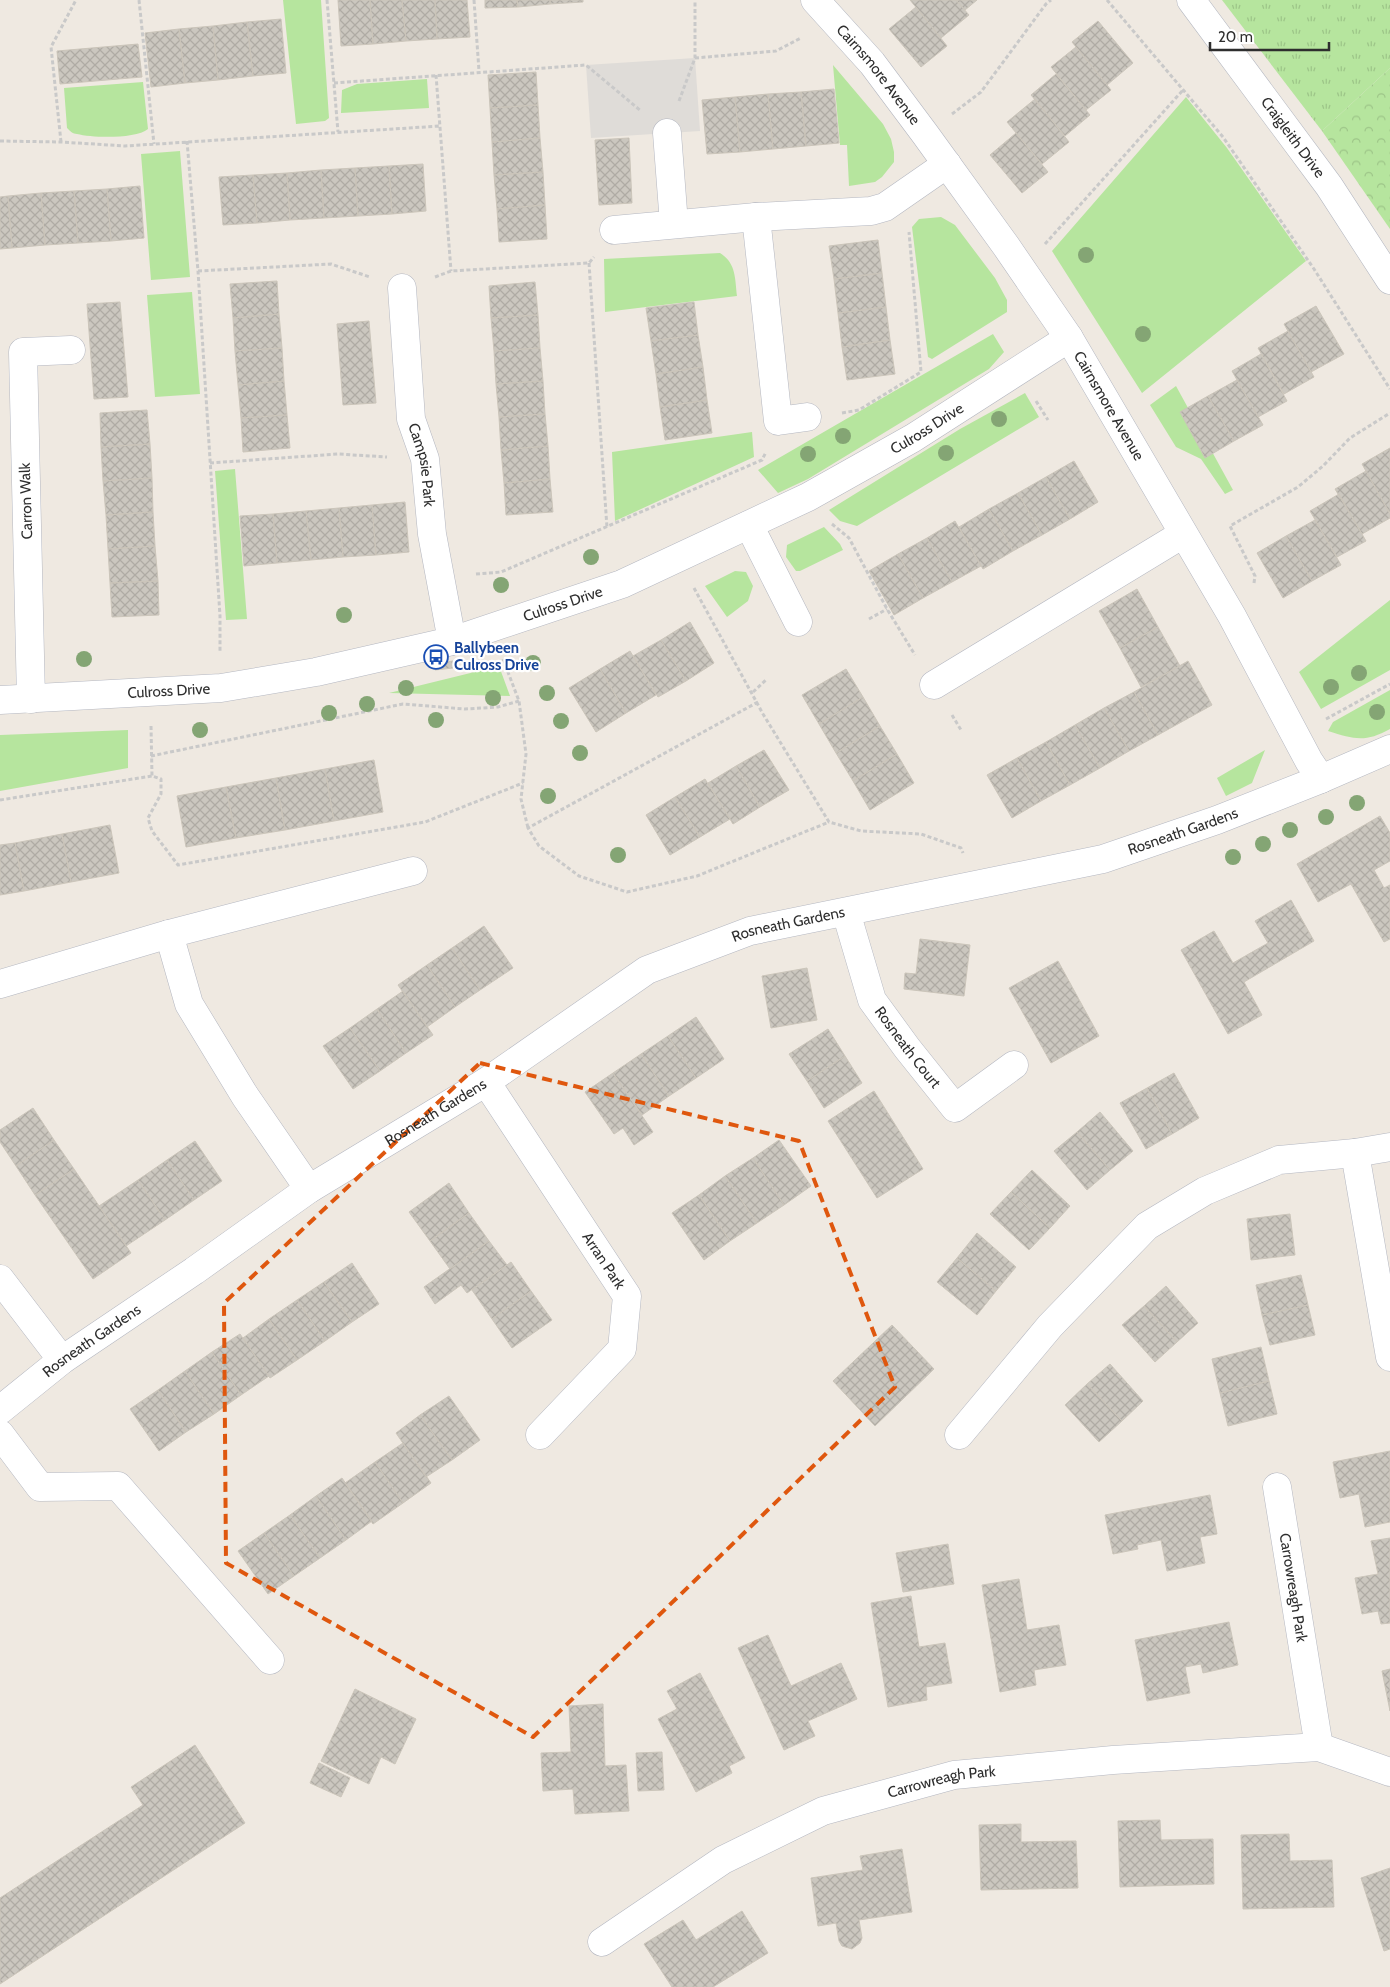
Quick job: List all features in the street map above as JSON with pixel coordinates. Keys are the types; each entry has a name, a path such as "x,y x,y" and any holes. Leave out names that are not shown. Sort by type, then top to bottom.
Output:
{"street":[{"name":"Cairnsmore Avenue","path":"814,0 872,63 1006,246 1069,338 1232,616 1309,761 1321,779"},
{"name":"Craigleith Drive","path":"1190,0 1329,186 1390,280"},
{"path":"667,133 674,224"},
{"path":"614,230 756,217 871,211 885,207 947,164"},
{"path":"756,217 778,421 807,417"},
{"name":"Campsie Park","path":"402,288 411,418 425,458 432,534 452,641"},
{"name":"Culross Drive","path":"0,700 221,688 316,672 452,641 622,584 808,497 914,438 1069,338"},
{"name":"Carron Walk","path":"31,699 23,352 71,350"},
{"path":"749,525 798,622"},
{"path":"934,686 1183,534"},
{"path":"1321,779 1390,749"},
{"name":"Rosneath Gardens","path":"0,1410 62,1360 194,1271 309,1189 486,1082 647,970 750,931 1103,859 1216,820 1321,779"},
{"path":"0,984 169,934 413,871"},
{"name":"Rosneath Court","path":"846,912 872,1000 955,1108 1014,1065"},
{"path":"169,934 189,1004 245,1096 309,1189"},
{"name":"Arran Park","path":"486,1082 627,1296 622,1349 540,1435"},
{"path":"959,1435 1050,1326 1147,1226 1206,1191 1279,1160 1390,1147"},
{"path":"1355,1152 1390,1357"},
{"path":"0,1279 62,1360"},
{"path":"0,1434 40,1487 118,1486 270,1660"},
{"name":"Carrowreagh Park","path":"1277,1487 1319,1747"},
{"name":"Carrowreagh Park","path":"602,1942 723,1860 823,1811 954,1775 1112,1760 1319,1747 1390,1772"}],"path":[{"path":"61,142 51,47 76,0"},
{"path":"139,0 154,144"},
{"path":"327,0 338,132"},
{"path":"474,0 479,71"},
{"path":"334,82 586,65 667,133 696,58 695,0"},
{"path":"982,92 1046,4 1051,0"},
{"path":"1107,0 1224,137 1314,269 1390,389"},
{"path":"696,58 776,50 835,22"},
{"path":"436,74 451,271"},
{"path":"1062,223 1183,90"},
{"path":"0,141 125,146 440,126"},
{"path":"187,141 198,271 220,616 221,688"},
{"path":"807,417 859,410 921,372 908,227 885,207"},
{"path":"589,264 607,528"},
{"path":"1032,394 1048,420"},
{"path":"1254,585 1255,576 1230,526 1298,487 1323,466 1350,438 1390,412"},
{"path":"440,576 501,572 762,460 778,421"},
{"path":"210,463 338,454 425,458"},
{"path":"830,522 849,538 887,609 962,730"},
{"path":"691,581 708,616 829,822"},
{"path":"870,619 887,609"},
{"path":"500,652 519,701 526,754 521,799 528,828 539,846 579,876 627,892 698,876 829,822 861,832 921,834 961,848 964,857"},
{"path":"753,692 767,679"},
{"path":"1322,722 1390,684"},
{"path":"151,756 403,704 465,708 498,707 519,701"},
{"path":"528,828 758,702"},
{"path":"151,720 152,776"},
{"path":"0,800 152,776 161,779 161,794 148,818 152,831 178,864 425,822 523,783"}],"highlighted area":[{"path":"480,1063 799,1141 895,1387 533,1737 226,1563 224,1303"}],"green space":[{"path":"283,0 321,0 329,118 325,121 296,124"},
{"path":"1222,0 1390,0 1390,68 1322,131"},
{"path":"833,65 883,124 891,139 894,162 882,177 875,182 849,186 847,145 840,145"},
{"path":"1390,68 1390,229 1322,131"},
{"path":"427,79 429,108 341,113 342,90 357,84"},
{"path":"143,82 148,129 134,135 103,137 76,134 67,128 64,88"},
{"path":"1186,97 1227,148 1306,261 1142,393 1052,251"},
{"path":"180,151 190,277 151,280 141,154"},
{"path":"941,217 955,225 995,278 1007,300 1007,312 932,359 928,357 912,227 919,219"},
{"path":"720,253 732,266 737,296 605,312 604,259"},
{"path":"192,292 200,394 155,397 147,295"},
{"path":"993,334 1004,352 989,369 808,479 778,493 758,470"},
{"path":"1176,386 1233,490 1225,494 1201,459 1176,447 1150,405"},
{"path":"1025,393 1039,417 857,526 840,521 829,510 960,429"},
{"path":"752,432 754,457 615,521 612,452"},
{"path":"235,469 247,619 226,620 215,471"},
{"path":"824,527 840,544 843,550 800,571 796,571 786,557 787,545"},
{"path":"735,571 746,572 753,586 748,601 727,617 705,586"},
{"path":"1390,600 1390,670 1321,709 1299,672"},
{"path":"499,666 510,696 389,693"},
{"path":"1390,690 1390,729 1366,738 1352,738 1328,731 1333,722"},
{"path":"128,730 128,768 0,791 0,735"},
{"path":"1265,750 1252,783 1226,796 1217,778"}],"shaded area":[{"path":"695,58 700,131 591,138 586,65"}],"building":[{"path":"338,0 370,0 373,44 341,46"},
{"path":"370,0 402,0 406,41 373,44"},
{"path":"402,0 435,0 437,39 406,41"},
{"path":"435,0 467,0 470,37 437,39"},
{"path":"485,0 517,0 518,7 485,8"},
{"path":"517,0 550,0 550,4 518,7"},
{"path":"550,0 583,0 583,2 550,4"},
{"path":"910,0 956,0 969,15 941,38"},
{"path":"956,0 977,0 965,10"},
{"path":"916,7 947,46 921,67 889,29"},
{"path":"281,19 286,73 253,76 247,22"},
{"path":"1098,21 1133,63 1107,85 1072,42"},
{"path":"247,22 253,76 218,80 213,26"},
{"path":"213,26 218,80 185,83 179,29"},
{"path":"179,29 185,83 151,87 145,33"},
{"path":"138,44 142,77 60,84 57,51"},
{"path":"1076,47 1111,90 1086,110 1051,67"},
{"path":"536,72 538,105 490,108 488,75"},
{"path":"1056,74 1090,115 1065,136 1031,95"},
{"path":"834,89 839,143 806,146 801,92"},
{"path":"801,92 806,146 773,149 768,94"},
{"path":"768,94 773,149 740,152 735,97"},
{"path":"735,97 740,152 707,154 702,100"},
{"path":"1035,99 1069,142 1042,164 1007,122"},
{"path":"538,105 540,138 492,142 490,108"},
{"path":"1016,133 1048,172 1022,193 990,155"},
{"path":"540,138 543,172 494,175 492,142"},
{"path":"629,138 632,203 599,205 595,140"},
{"path":"423,164 426,211 392,214 389,166"},
{"path":"389,166 392,214 358,216 355,168"},
{"path":"355,168 358,216 324,218 321,170"},
{"path":"321,170 324,218 290,220 287,173"},
{"path":"543,172 545,205 497,209 494,175"},
{"path":"287,173 290,220 257,223 253,175"},
{"path":"253,175 257,223 223,225 219,177"},
{"path":"140,186 144,238 111,241 107,189"},
{"path":"107,189 111,241 78,243 74,191"},
{"path":"74,191 78,243 45,245 41,193"},
{"path":"41,193 45,245 12,248 8,196"},
{"path":"8,196 12,248 0,249 0,197"},
{"path":"545,205 547,239 499,242 497,209"},
{"path":"878,240 882,273 834,279 829,246"},
{"path":"882,273 886,307 838,313 834,279"},
{"path":"277,281 279,314 233,318 230,284"},
{"path":"535,282 538,315 491,318 489,286"},
{"path":"120,302 128,397 94,399 87,304"},
{"path":"694,302 698,335 651,341 646,308"},
{"path":"1316,306 1344,354 1311,372 1284,324"},
{"path":"886,307 890,340 842,347 838,313"},
{"path":"279,314 282,348 235,351 233,318"},
{"path":"538,315 540,348 494,351 491,318"},
{"path":"369,321 376,403 343,405 337,324"},
{"path":"1288,331 1314,377 1284,394 1258,348"},
{"path":"698,335 703,367 656,374 651,341"},
{"path":"890,340 895,374 847,380 842,347"},
{"path":"282,348 284,381 238,385 235,351"},
{"path":"540,348 543,381 496,384 494,351"},
{"path":"1261,354 1287,401 1258,417 1232,371"},
{"path":"703,367 707,400 660,407 656,374"},
{"path":"1237,380 1263,425 1234,441 1208,396"},
{"path":"284,381 287,415 241,418 238,385"},
{"path":"543,381 545,414 499,417 496,384"},
{"path":"1208,396 1234,441 1205,458 1180,412"},
{"path":"707,400 712,433 665,440 660,407"},
{"path":"147,410 150,444 101,447 100,413"},
{"path":"545,414 548,446 501,450 499,417"},
{"path":"287,415 290,448 243,452 241,418"},
{"path":"150,444 152,478 103,481 101,447"},
{"path":"548,446 550,479 504,483 501,450"},
{"path":"1390,448 1390,512 1389,512 1362,464"},
{"path":"1074,461 1098,502 1070,519 1046,477"},
{"path":"1366,471 1390,514 1390,518 1362,534 1335,489"},
{"path":"1046,477 1070,519 1042,535 1018,493"},
{"path":"152,478 153,512 106,515 103,481"},
{"path":"550,479 553,512 506,515 504,483"},
{"path":"1018,493 1042,535 1013,551 989,509"},
{"path":"1339,494 1366,541 1337,557 1310,511"},
{"path":"405,502 409,552 376,555 372,505"},
{"path":"372,505 376,555 343,557 339,508"},
{"path":"339,508 343,557 311,560 306,511"},
{"path":"989,509 1013,551 983,569 959,527"},
{"path":"306,511 311,560 277,563 273,514"},
{"path":"153,512 155,546 108,549 106,515"},
{"path":"273,514 277,563 244,566 240,516"},
{"path":"1315,520 1341,565 1312,581 1286,536"},
{"path":"955,521 981,566 952,582 927,538"},
{"path":"1286,536 1312,581 1283,598 1257,553"},
{"path":"927,538 952,582 923,598 898,554"},
{"path":"155,546 158,581 110,583 108,549"},
{"path":"898,554 923,598 894,615 869,571"},
{"path":"158,581 159,615 112,617 110,583"},
{"path":"1137,589 1158,627 1120,648 1099,611"},
{"path":"690,622 714,663 686,681 661,640"},
{"path":"1158,627 1180,666 1141,687 1120,648"},
{"path":"661,640 686,681 658,697 633,656"},
{"path":"630,651 656,695 626,713 600,669"},
{"path":"453,661 453,668 435,670 434,663"},
{"path":"1188,661 1212,705 1158,735 1134,692"},
{"path":"600,669 626,713 596,732 569,688"},
{"path":"846,669 863,697 819,724 802,695"},
{"path":"1134,692 1158,735 1129,751 1104,708"},
{"path":"863,697 880,726 836,753 819,724"},
{"path":"1104,708 1129,751 1100,768 1075,725"},
{"path":"1075,725 1100,768 1070,785 1046,742"},
{"path":"880,726 897,754 853,781 836,753"},
{"path":"1046,742 1070,785 1041,801 1017,758"},
{"path":"764,750 789,790 760,807 736,766"},
{"path":"897,754 914,783 870,810 853,781"},
{"path":"1017,758 1041,801 1012,818 987,775"},
{"path":"374,760 383,812 334,821 325,769"},
{"path":"736,766 760,807 733,824 708,783"},
{"path":"325,769 334,821 285,830 276,778"},
{"path":"276,778 285,830 236,838 226,787"},
{"path":"705,779 730,819 700,837 675,797"},
{"path":"226,787 236,838 186,847 177,796"},
{"path":"675,797 700,837 670,855 646,815"},
{"path":"1380,816 1390,833 1390,861 1374,870 1384,888 1390,885 1390,939 1384,942 1351,884 1318,902 1297,864"},
{"path":"110,825 119,873 71,882 62,834"},
{"path":"62,834 71,882 24,891 15,843"},
{"path":"15,843 24,891 0,895 0,845"},
{"path":"1291,900 1314,941 1244,982 1262,1015 1228,1034 1181,950 1214,931 1233,963 1268,943 1255,921"},
{"path":"484,926 513,968 480,990 452,948"},
{"path":"920,939 970,945 964,996 904,989 905,973 916,974"},
{"path":"452,948 480,990 455,1007 427,965"},
{"path":"1058,961 1099,1036 1051,1063 1009,988"},
{"path":"427,965 455,1007 427,1027 398,985"},
{"path":"807,968 817,1020 771,1028 762,976"},
{"path":"403,991 433,1035 406,1053 377,1009"},
{"path":"377,1009 406,1053 380,1071 350,1028"},
{"path":"696,1017 724,1059 696,1078 668,1036"},
{"path":"350,1028 380,1071 353,1089 323,1046"},
{"path":"828,1029 845,1056 807,1081 789,1054"},
{"path":"668,1036 696,1078 669,1096 641,1054"},
{"path":"641,1054 669,1096 642,1115 613,1073"},
{"path":"845,1056 862,1083 824,1108 807,1081"},
{"path":"613,1073 653,1132 634,1145 623,1128 614,1134 585,1092"},
{"path":"1174,1073 1199,1118 1172,1134 1147,1088"},
{"path":"1147,1088 1172,1134 1146,1149 1120,1103"},
{"path":"874,1091 923,1169 877,1198 828,1121"},
{"path":"33,1108 54,1140 16,1166 0,1142 0,1130"},
{"path":"1100,1112 1133,1151 1110,1170 1077,1132"},
{"path":"1077,1132 1110,1170 1087,1190 1054,1151"},
{"path":"54,1140 74,1169 35,1195 16,1166"},
{"path":"779,1140 811,1186 784,1205 753,1158"},
{"path":"195,1141 222,1181 194,1200 167,1160"},
{"path":"753,1158 784,1205 757,1223 725,1176"},
{"path":"167,1160 194,1200 165,1220 138,1180"},
{"path":"74,1169 131,1253 93,1279 35,1195"},
{"path":"1032,1170 1070,1206 1050,1228 1011,1192"},
{"path":"725,1176 757,1223 730,1241 699,1195"},
{"path":"138,1180 165,1220 126,1246 99,1206"},
{"path":"449,1183 469,1213 430,1241 409,1212"},
{"path":"1011,1192 1050,1228 1029,1250 990,1214"},
{"path":"699,1195 730,1241 704,1260 672,1213"},
{"path":"469,1213 489,1241 450,1269 430,1241"},
{"path":"1290,1214 1295,1255 1251,1260 1247,1219"},
{"path":"977,1233 1016,1267 996,1291 957,1258"},
{"path":"489,1241 507,1265 467,1293 461,1285 435,1304 424,1287"},
{"path":"957,1258 996,1291 977,1315 937,1282"},
{"path":"511,1262 531,1291 492,1319 472,1290"},
{"path":"352,1263 379,1304 352,1322 324,1282"},
{"path":"1301,1275 1308,1305 1262,1315 1256,1285"},
{"path":"324,1282 352,1322 325,1341 297,1300"},
{"path":"1166,1286 1198,1323 1177,1342 1144,1306"},
{"path":"531,1291 552,1320 512,1348 492,1319"},
{"path":"297,1300 325,1341 297,1360 269,1319"},
{"path":"1308,1305 1315,1335 1270,1345 1262,1315"},
{"path":"1144,1306 1177,1342 1155,1362 1122,1325"},
{"path":"269,1319 297,1360 270,1378 243,1338"},
{"path":"892,1325 934,1369 875,1426 833,1381"},
{"path":"240,1334 269,1376 241,1395 212,1352"},
{"path":"1261,1347 1269,1381 1220,1393 1212,1359"},
{"path":"212,1352 241,1395 214,1414 185,1371"},
{"path":"1110,1364 1143,1401 1122,1421 1087,1384"},
{"path":"185,1371 214,1414 186,1432 158,1390"},
{"path":"1269,1381 1277,1414 1228,1426 1220,1393"},
{"path":"1087,1384 1122,1421 1099,1442 1065,1405"},
{"path":"158,1390 186,1432 159,1451 130,1409"},
{"path":"449,1396 480,1440 452,1460 420,1415"},
{"path":"420,1415 452,1460 426,1477 396,1433"},
{"path":"403,1443 431,1483 403,1503 375,1462"},
{"path":"1390,1451 1390,1522 1365,1527 1359,1494 1340,1498 1333,1462"},
{"path":"375,1462 403,1503 373,1524 345,1483"},
{"path":"342,1478 372,1521 346,1540 316,1496"},
{"path":"1210,1495 1217,1534 1200,1537 1205,1563 1167,1571 1161,1540 1137,1545 1138,1549 1113,1554 1105,1515"},
{"path":"316,1496 346,1540 320,1558 290,1515"},
{"path":"290,1515 320,1558 294,1576 264,1533"},
{"path":"264,1533 294,1576 268,1594 238,1551"},
{"path":"1390,1538 1390,1623 1381,1624 1378,1611 1362,1614 1355,1578 1378,1574 1371,1541"},
{"path":"948,1544 954,1584 903,1592 896,1553"},
{"path":"1019,1579 1027,1630 1059,1625 1066,1665 1034,1670 1036,1685 1000,1692 982,1585"},
{"path":"911,1596 919,1647 945,1643 952,1683 926,1687 927,1700 888,1707 871,1603"},
{"path":"1229,1622 1238,1665 1203,1673 1201,1664 1185,1667 1190,1693 1147,1701 1135,1640"},
{"path":"768,1635 791,1686 841,1663 857,1699 808,1721 815,1736 784,1750 738,1648"},
{"path":"1390,1669 1390,1711 1382,1671"},
{"path":"700,1673 745,1758 729,1766 732,1773 696,1792 658,1719 677,1709 667,1691"},
{"path":"355,1689 416,1719 395,1764 381,1757 369,1784 321,1761"},
{"path":"603,1704 605,1766 626,1765 629,1811 575,1814 573,1789 543,1791 541,1753 571,1752 569,1706"},
{"path":"195,1745 245,1823 0,1984 0,1898 143,1805 131,1787"},
{"path":"662,1752 664,1790 638,1791 636,1753"},
{"path":"319,1763 350,1778 341,1797 310,1783"},
{"path":"1160,1820 1161,1840 1213,1839 1214,1884 1120,1887 1118,1821"},
{"path":"1021,1824 1021,1842 1076,1841 1078,1888 981,1890 979,1825"},
{"path":"1289,1834 1290,1861 1332,1860 1334,1907 1243,1909 1241,1835"},
{"path":"902,1849 912,1912 859,1920 862,1938 860,1943 852,1949 842,1946 839,1941 836,1923 818,1926 811,1878 863,1870 860,1856"},
{"path":"1390,1868 1390,1949 1384,1951 1361,1878"},
{"path":"742,1911 768,1953 713,1987 672,1987 644,1944 683,1920 696,1940"}],"place":[{"name":"Ballybeen Culross Drive","path":"436,657"}]}
